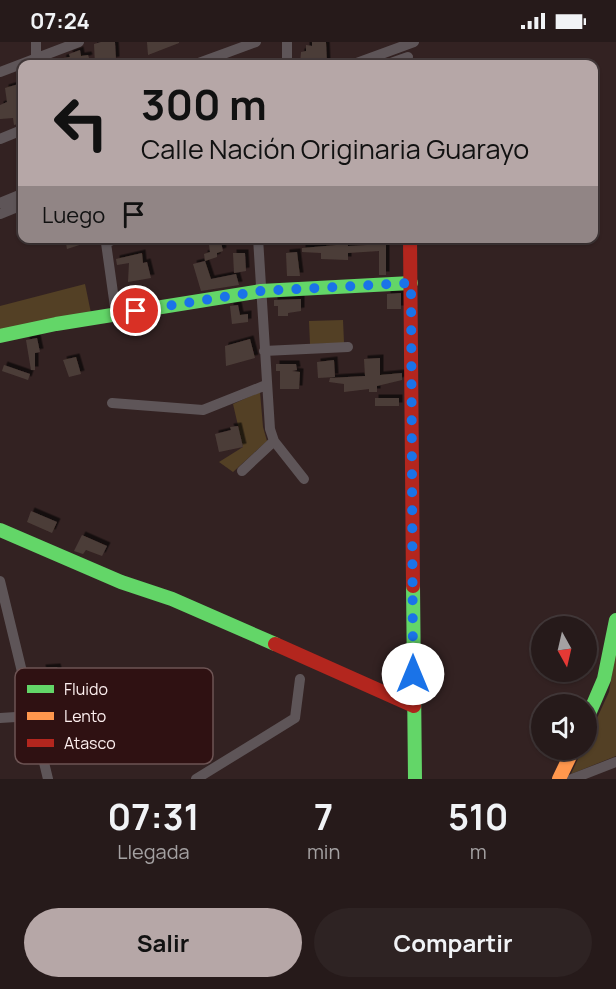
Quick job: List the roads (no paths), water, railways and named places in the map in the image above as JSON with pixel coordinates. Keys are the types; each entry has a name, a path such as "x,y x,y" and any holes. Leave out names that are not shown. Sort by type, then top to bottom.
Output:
{"street":[{"path":"36,42 36,60"},
{"path":"38,60 79,42"},
{"path":"207,60 256,42"},
{"path":"287,42 287,60"},
{"path":"365,60 411,43 408,60"},
{"path":"0,72 18,66"},
{"path":"0,139 18,132"},
{"path":"0,203 18,196"},
{"path":"0,214 18,207"},
{"path":"106,243 116,314"},
{"path":"258,243 270,429 274,441 304,479"},
{"path":"410,243 415,779"},
{"path":"0,336 116,314 261,291 411,283"},
{"path":"264,351 348,347"},
{"path":"112,403 203,410 266,385"},
{"path":"242,471 274,441"},
{"path":"0,530 121,582 172,599 414,706"},
{"path":"0,581 20,668"},
{"path":"597,695 604,679 616,621"},
{"path":"196,779 295,718 300,679"},
{"path":"0,718 15,718"},
{"path":"559,779 568,760"},
{"path":"572,779 616,762"},
{"path":"44,764 48,779"}]}
